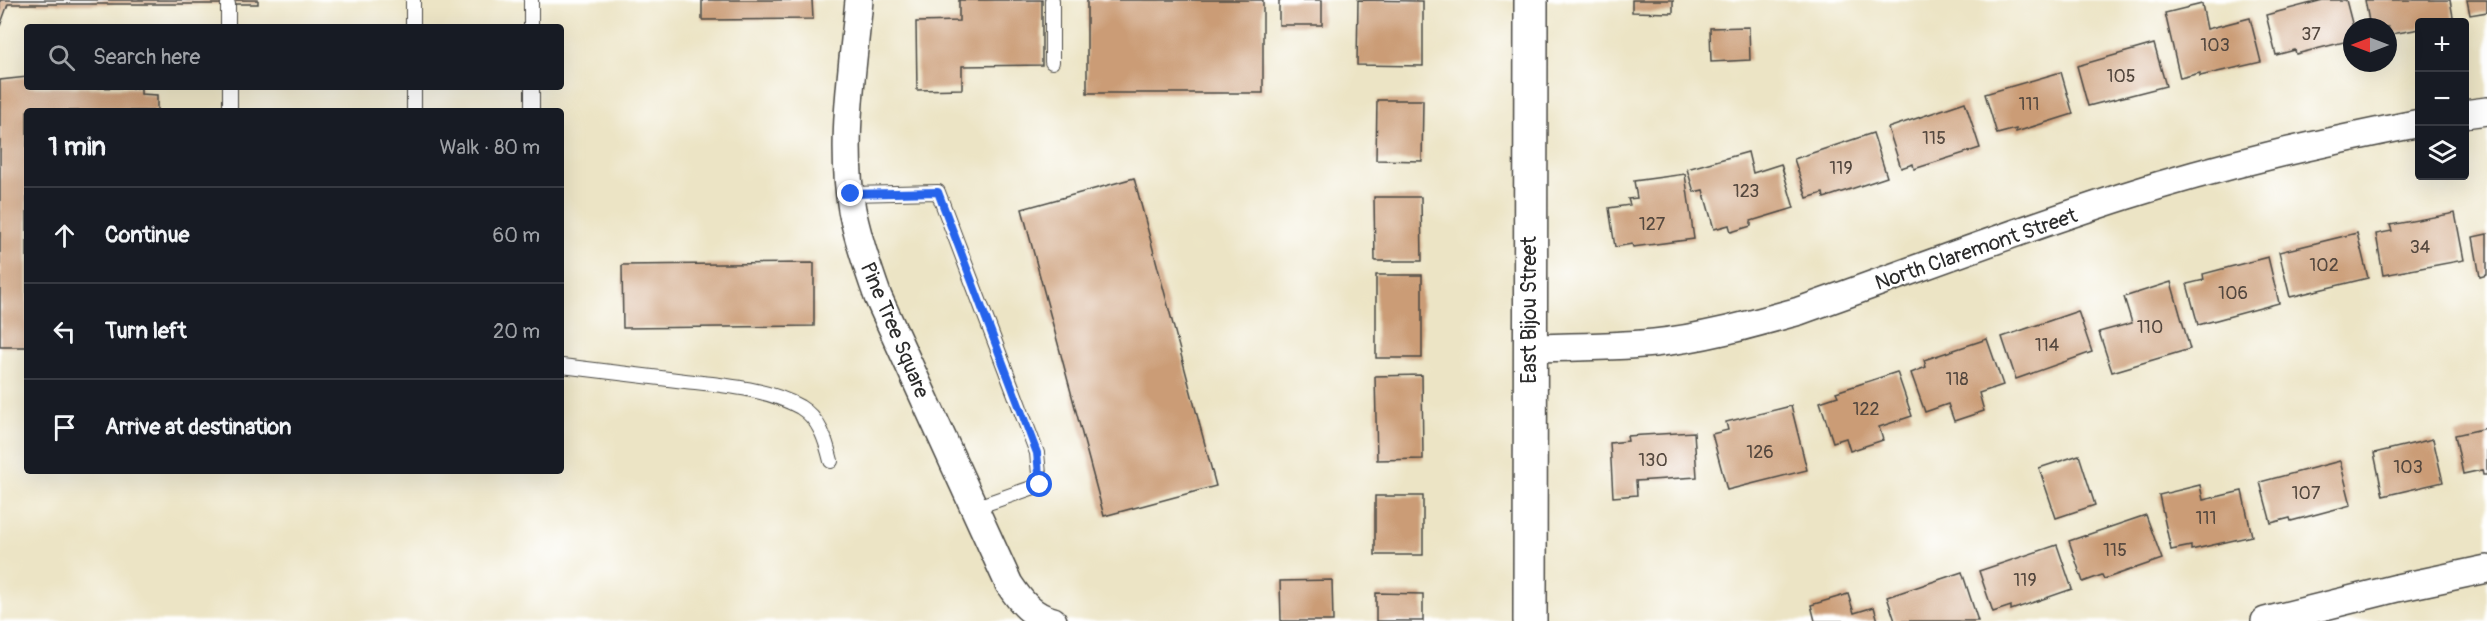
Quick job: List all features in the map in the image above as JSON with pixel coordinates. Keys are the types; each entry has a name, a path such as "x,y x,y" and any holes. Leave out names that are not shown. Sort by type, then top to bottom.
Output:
{"street":[{"name":"Pine Tree Square","path":"859,0 847,128 851,194 863,255 878,297 1009,585 1023,606 1044,619 1053,621"},
{"name":"East Bijou Street","path":"1530,621 1531,0"},
{"path":"2469,113 2487,111"},
{"name":"North Claremont Street","path":"1529,348 1655,343 1696,337 1756,322 1799,311 2135,193 2328,141 2415,124"},
{"path":"2265,621 2397,588 2487,569"}],"lane":[{"path":"413,0 413,24"},
{"path":"531,0 531,24"},
{"path":"1052,0 1052,62"},
{"path":"228,4 228,24"},
{"path":"230,90 230,108"},
{"path":"414,90 414,108"},
{"path":"532,90 532,108"},
{"path":"851,194 938,192 1037,453 1040,485 974,508"},
{"path":"564,366 736,387 774,397 801,408 815,421 825,439 831,461"}],"building":[{"path":"0,0 258,0 258,4 8,4 0,26"},
{"path":"702,0 812,0 813,19 702,20"},
{"path":"959,0 1042,0 1042,65 962,66 962,89 917,90 916,22 959,21"},
{"path":"1087,0 1263,0 1263,93 1087,93"},
{"path":"1279,0 1322,0 1322,25 1279,25"},
{"path":"1358,0 1423,1 1423,66 1357,65"},
{"path":"1632,0 1673,0 1673,13 1632,12"},
{"path":"2323,0 2346,0 2351,18 2343,18 2343,42 2296,54 2295,50 2276,55 2266,15"},
{"path":"2365,0 2450,0 2453,18 2415,18 2415,30 2397,33 2397,18 2368,18"},
{"path":"2467,0 2487,0 2487,12 2470,15"},
{"path":"2202,4 2207,29 2250,18 2261,62 2200,76 2200,73 2180,78 2165,13"},
{"path":"1749,27 1750,60 1711,62 1710,28"},
{"path":"2154,44 2166,86 2088,106 2077,66"},
{"path":"2061,72 2073,114 2016,132 2016,129 1997,134 1985,94"},
{"path":"24,77 24,90 141,90 141,94 157,95 157,108 24,108 24,347 0,347 0,80"},
{"path":"1377,100 1423,100 1422,161 1376,160"},
{"path":"1965,102 1980,148 1914,169 1913,164 1901,168 1888,128"},
{"path":"1873,133 1887,177 1824,198 1823,193 1807,198 1794,159"},
{"path":"1748,152 1753,173 1781,164 1794,208 1751,221 1751,226 1731,232 1729,225 1714,229 1703,190 1694,192 1687,169"},
{"path":"1685,174 1694,239 1633,247 1632,244 1615,247 1609,208 1630,205 1628,199 1637,198 1634,181"},
{"path":"1134,178 1216,486 1104,516 1022,209"},
{"path":"1374,197 1421,197 1422,261 1375,261"},
{"path":"2455,213 2464,260 2383,275 2376,234 2392,231 2390,225"},
{"path":"2357,233 2368,278 2290,297 2279,252"},
{"path":"2487,234 2487,275 2480,277 2473,237"},
{"path":"2268,257 2279,303 2198,325 2187,284 2204,280 2203,274"},
{"path":"814,263 814,326 623,328 622,265"},
{"path":"1376,275 1422,275 1422,358 1376,358"},
{"path":"2171,282 2190,349 2112,372 2099,332 2132,323 2124,297"},
{"path":"2078,311 2092,352 2016,379 2002,337"},
{"path":"1987,339 2003,385 1979,393 1984,411 1954,421 1948,404 1925,412 1911,373 1926,367 1924,360"},
{"path":"1897,372 1912,416 1879,427 1883,440 1850,451 1846,438 1833,442 1820,402 1838,396 1836,392"},
{"path":"1422,375 1423,459 1377,460 1375,376"},
{"path":"1791,406 1807,470 1727,490 1712,434 1728,430 1726,422"},
{"path":"2487,428 2487,475 2483,475 2482,470 2463,474 2455,435"},
{"path":"1694,432 1697,477 1636,481 1637,495 1613,497 1610,443 1628,441 1627,436"},
{"path":"2433,439 2443,482 2383,496 2374,453"},
{"path":"2079,455 2095,505 2056,518 2039,468"},
{"path":"2340,461 2351,505 2291,521 2290,518 2271,523 2260,482"},
{"path":"2200,485 2203,500 2242,491 2252,536 2191,550 2191,546 2171,550 2159,495"},
{"path":"1375,496 1423,496 1423,555 1375,555"},
{"path":"2146,515 2162,559 2104,579 2102,575 2083,582 2069,541"},
{"path":"2057,545 2072,589 2011,610 2011,606 1993,612 1979,571"},
{"path":"1962,572 1978,621 1895,621 1887,597"},
{"path":"1332,580 1333,621 1281,621 1280,581"},
{"path":"1376,593 1423,594 1423,621 1376,621"},
{"path":"1848,594 1854,613 1874,607 1878,621 1815,621 1811,605"}],"route":[{"path":"851,194 938,192 1037,453 1040,485"}]}
